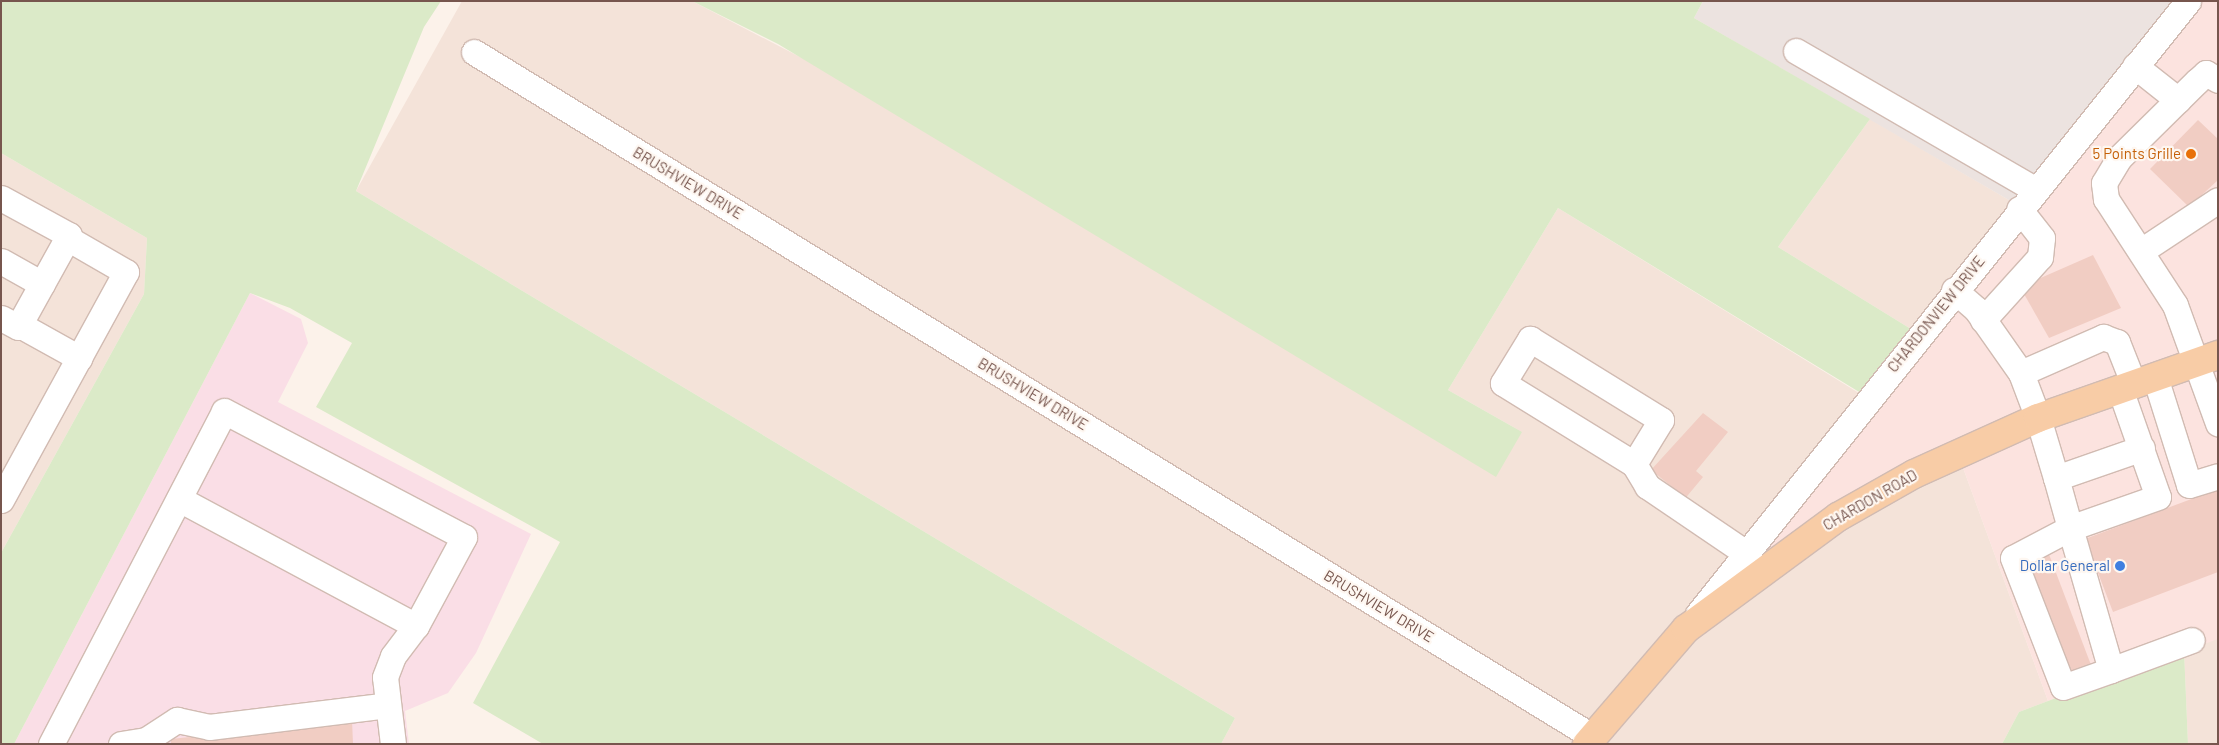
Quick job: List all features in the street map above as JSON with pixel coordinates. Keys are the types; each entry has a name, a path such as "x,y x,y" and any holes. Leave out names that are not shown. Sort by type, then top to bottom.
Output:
{"main road":[{"name":"CHARDON ROAD","path":"1590,740 1686,629 1838,517 1914,474 2038,418 2207,359"}],"street":[{"name":"CHARDONVIEW DRIVE","path":"1686,629 1954,290 2188,1"},
{"path":"1796,51 2036,190"},
{"name":"BRUSHVIEW DRIVE","path":"474,52 1590,740"},
{"path":"2135,66 2178,100"},
{"path":"2218,80 2206,73 2119,158 2104,183 2106,199 2141,250 2207,359 2218,423"},
{"path":"1,198 69,235 18,328 1,318"},
{"path":"2141,250 2218,200"},
{"path":"1983,320 2040,257 2042,238 2019,209"},
{"path":"1,500 126,272 74,242"},
{"path":"1,261 42,284"},
{"path":"1954,290 1983,320 2021,373 2038,418 2056,478 2110,670"},
{"path":"27,329 79,358"},
{"path":"2021,373 2102,337 2118,342 2136,384 2189,485 2218,476"},
{"path":"1634,464 1661,420 1530,339 1502,383 1634,464 1647,486 1668,504 1746,553"},
{"path":"2136,384 2142,448 2158,497 2070,528 2013,558 2063,688 2192,640"},
{"path":"51,744 224,411 464,537 416,626 393,656 385,678 393,744"},
{"path":"2056,478 2142,448"},
{"path":"179,499 416,626"},
{"path":"121,744 146,742 177,720 209,728 388,705"}],"shaded area":[{"path":"462,1 692,1 1522,432 1448,390 1558,208 1958,454 2048,701 2019,712 2002,744 1221,744 1235,718 356,191"},
{"path":"1703,1 2188,1 2021,207 1694,18"},
{"path":"2189,1 2218,1 2218,639 2048,701 1958,454 1686,629"},
{"path":"1870,119 2021,207 1919,334 1778,247"},
{"path":"1,153 147,238 144,294 1,553"},
{"path":"250,293 301,319 308,343 278,402 531,534 476,653 448,693 405,711 409,744 14,744"},
{"path":"2218,638 2218,744 2188,744 2184,650"}],"green space":[{"path":"1,1 441,1 424,27 356,191 1235,718 1221,744 543,744 473,703 560,542 316,407 352,343 290,308 250,293 14,744 1,744 1,553 144,294 147,238 1,153"},
{"path":"692,1 1703,1 1694,18 1870,119 1778,247 1919,334 1869,398 1558,208 1448,390 1522,432 1496,477 778,44"},
{"path":"2184,650 2188,744 2002,744 2019,712"}],"building":[{"name":"5 Points Grille","path":"2198,120 2218,139 2218,180 2189,207 2150,169"},
{"path":"2093,255 2121,308 2049,338 2020,287"},
{"path":"1703,413 1728,432 1696,471 1703,477 1678,507 1664,495 1671,486 1651,470"},
{"path":"2218,489 2218,572 2113,612 2085,539"},
{"path":"2047,549 2091,665 2071,677 2024,558"},
{"path":"352,720 353,744 171,744 171,739"}],"place":[{"name":"5 Points Grille","path":"2191,154"},
{"name":"Dollar General","path":"2120,566"}]}
